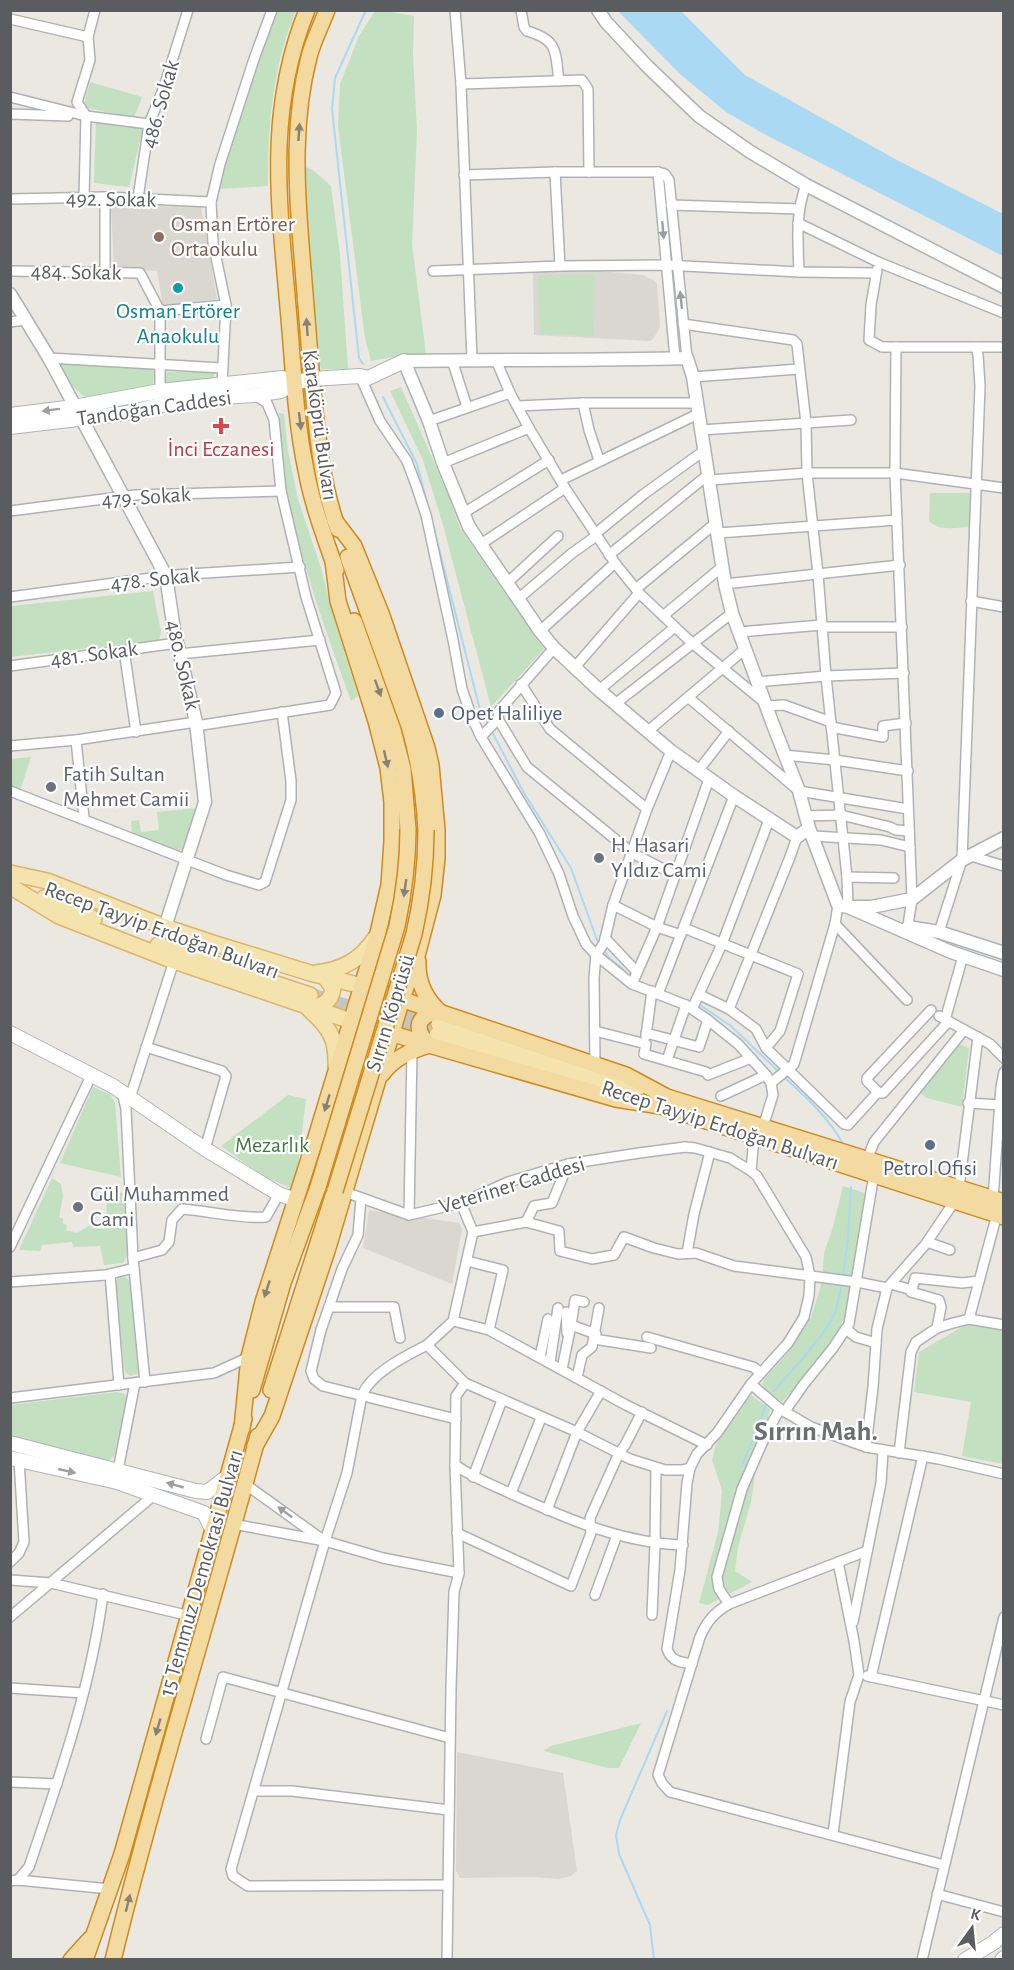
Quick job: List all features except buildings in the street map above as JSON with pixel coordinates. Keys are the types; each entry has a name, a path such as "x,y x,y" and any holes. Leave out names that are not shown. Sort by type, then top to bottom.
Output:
{"highway":[{"name":"Karaköprü Bulvarı","path":"307,10 286,74 277,162 306,471 320,524 393,730 403,769 408,830"},
{"name":"Karaköprü Bulvarı","path":"327,10 309,57 298,130 297,162 297,201 322,468 335,520 417,752 426,830"},
{"path":"335,520 354,546 381,613 431,765 436,808 437,858 433,895 418,952 380,1076 340,1192"},
{"path":"242,1428 249,1357 263,1302 336,1073 378,933 389,885 392,802 388,768 376,721 338,602 333,561"},
{"name":"Sırrın Köprüsü","path":"318,1187 397,926 408,865 408,830"},
{"name":"Sırrın Köprüsü","path":"340,1192 414,934 421,903 426,830"},
{"path":"418,952 417,973 436,1026"},
{"path":"362,986 402,999 436,1026 616,1099 663,1102"},
{"path":"351,1021 392,1033 436,1026 595,1065 626,1075 663,1102"},
{"path":"380,1076 387,1066 412,1051 436,1026"},
{"name":"Recep Tayyip Erdoğan Bulvarı","path":"663,1102 758,1132 874,1174 999,1208"},
{"name":"Recep Tayyip Erdoğan Bulvarı","path":"758,1132 867,1160 957,1195"},
{"name":"15 Temmuz Demokrasi Bulvarı","path":"85,1959 122,1854 283,1282 318,1187"},
{"name":"15 Temmuz Demokrasi Bulvarı","path":"113,1959 282,1350 340,1192"},
{"path":"70,1959 94,1935"}],"main road":[{"name":"Tandoğan Caddesi","path":"10,415 76,412 128,413 170,403 281,391 296,382 312,379 360,376 369,378 404,361"},
{"name":"Tandoğan Caddesi","path":"10,427 160,392 282,378 296,382"},
{"path":"10,874 47,881 313,988 351,1021"},
{"name":"Recep Tayyip Erdoğan Bulvarı","path":"10,874 112,917 313,988"},
{"path":"10,885 59,916 174,961 313,988 362,986"},
{"name":"Recep Tayyip Erdoğan Bulvarı","path":"10,885 160,946 313,988"},
{"path":"313,988 362,955 378,933"},
{"path":"313,988 337,1049 336,1073"},
{"name":"Recep Tayyip Erdoğan Bulvarı","path":"436,1026 622,1082 663,1102"},
{"path":"10,1033 92,1074 205,1149 279,1194 296,1200"},
{"path":"10,1443 196,1491 207,1492 228,1476"},
{"path":"15,1459 117,1482 154,1495 204,1513 212,1529"},
{"path":"965,1959 1004,1934"}],"street":[{"path":"84,198 86,116 76,102 90,60 88,37 95,10"},
{"name":"486. Sokak","path":"138,198 149,124 164,87 188,10"},
{"path":"222,386 226,305 213,243 211,202 224,153 272,10"},
{"path":"455,10 461,84 472,359"},
{"path":"521,10 527,31 550,41 555,50 559,81"},
{"path":"598,10 606,22 647,66 699,116 749,151 806,185 1004,287"},
{"path":"10,19 88,37"},
{"path":"461,84 582,80 588,89 589,172"},
{"path":"10,97 86,116"},
{"path":"10,114 86,116 149,124"},
{"path":"464,175 555,172 658,172 665,174 669,180 683,324 681,358"},
{"path":"555,172 560,266"},
{"path":"658,172 666,265 681,358 693,377 725,584 732,613 799,791 809,827 843,906 908,930 963,956 1004,970"},
{"path":"800,272 798,223 799,209 806,185"},
{"path":"105,197 105,272"},
{"name":"492. Sokak","path":"10,199 105,197 211,202"},
{"path":"671,205 799,209"},
{"path":"798,223 878,262 1004,313"},
{"path":"878,262 871,305 869,340 882,347 1004,347"},
{"path":"433,271 560,266 677,265 800,272 876,273"},
{"name":"484. Sokak","path":"10,272 140,273 160,311"},
{"name":"480. Sokak","path":"10,294 49,358 166,576 178,649 196,724 205,802 165,927"},
{"path":"160,392 160,311 226,305"},
{"path":"10,322 25,320"},
{"path":"683,324 793,340 797,344 806,423 807,473 826,676 847,877 843,906 835,924 794,1064 788,1071 721,1096"},
{"path":"896,347 897,520 912,899 908,930"},
{"path":"939,932 966,858 980,386 976,347"},
{"path":"49,358 222,368"},
{"path":"681,358 404,361 429,421 462,514 507,583 554,648 671,751 797,837"},
{"path":"452,360 467,407"},
{"path":"496,360 510,393 529,428 595,535 638,591 692,644 765,704 784,705 831,724 883,737 883,726 906,723"},
{"path":"693,377 799,369"},
{"path":"360,376 380,421 406,461 426,515 462,689 472,718 481,737 540,834 559,874 573,916 586,944 601,947 637,972"},
{"path":"429,421 510,393"},
{"path":"10,746 76,740 330,705 336,693 281,491 274,420 267,403 255,395"},
{"path":"518,406 583,403 697,408"},
{"path":"583,403 599,460"},
{"path":"481,544 599,460 697,408"},
{"path":"701,430 851,420"},
{"path":"443,463 529,428"},
{"path":"518,599 644,494 705,450"},
{"path":"462,514 549,460"},
{"path":"540,631 612,559 709,477 807,473 896,473 1004,488"},
{"name":"479. Sokak","path":"10,511 122,496 281,491"},
{"path":"574,667 638,591 718,528 897,520"},
{"path":"507,583 558,536"},
{"path":"725,584 900,565"},
{"path":"663,616 723,566"},
{"name":"478. Sokak","path":"10,597 166,576 300,567"},
{"path":"972,601 1004,606"},
{"path":"615,704 732,613"},
{"path":"739,632 822,626 902,627"},
{"path":"599,690 675,627"},
{"name":"481. Sokak","path":"10,666 124,650 320,640"},
{"path":"481,737 498,719 499,711 521,684 554,648"},
{"path":"648,731 745,649"},
{"path":"124,650 136,732"},
{"path":"757,682 904,673"},
{"path":"521,684 549,729 647,809"},
{"path":"688,698 799,791 908,809"},
{"path":"10,791 226,875 259,885 265,882 291,801 291,781 282,712"},
{"path":"498,719 527,767 632,854 675,875"},
{"path":"698,771 729,731"},
{"path":"76,740 84,818"},
{"path":"595,1065 594,978 601,947 613,905 647,809 671,751"},
{"path":"784,755 835,759 908,771"},
{"path":"632,984 657,927 709,779"},
{"path":"734,796 682,932 655,992 644,1054 706,1072 708,1075 751,1058"},
{"path":"729,1009 797,837 809,827 841,815 890,826 896,830 909,831"},
{"path":"667,1060 689,1007 700,995 722,944 769,820"},
{"path":"809,827 842,838 881,840 910,848"},
{"path":"843,906 871,907 912,899 966,858 1004,838"},
{"path":"966,858 1004,866"},
{"path":"847,877 894,878"},
{"path":"613,905 657,927 722,944 798,974 780,1031 766,1048"},
{"path":"835,924 907,1000"},
{"path":"908,930 939,932 1004,953"},
{"path":"601,947 632,984 689,1007 738,1044 772,1078 772,1095 758,1132 751,1171 758,1176 799,1244 806,1257 810,1276 809,1296 804,1317 788,1343 760,1372 717,1433 697,1454 690,1468 667,1649 670,1657 675,1661 692,1664"},
{"path":"941,1017 867,1078 867,1081 878,1092 883,1093 941,1017 963,956"},
{"path":"118,1470 140,1382 126,1095 146,1047 174,961"},
{"path":"700,995 729,1009 756,1029 766,1048 844,1124 848,1125 878,1092"},
{"path":"941,1017 990,1044 1004,1058"},
{"path":"646,1033 699,1047 708,1020"},
{"path":"595,1030 646,1044"},
{"path":"867,1160 874,1142 964,1030"},
{"path":"866,1447 877,1329 889,1286 927,1242 957,1195 978,1037"},
{"path":"146,1047 222,1071 226,1076 205,1149"},
{"path":"409,1215 412,1051"},
{"path":"969,1319 999,1208 1000,1105 1004,1072"},
{"path":"10,1247 92,1074"},
{"path":"968,1103 1000,1105"},
{"name":"Veteriner Caddesi","path":"340,1192 409,1215 461,1203 508,1182 568,1164 685,1147 730,1158 751,1171"},
{"path":"687,1253 694,1214 710,1152"},
{"path":"526,1222 534,1206 552,1203 568,1164"},
{"path":"729,1604 719,1589 717,1577 742,1489 767,1431 849,1324 874,1174"},
{"path":"10,1281 110,1274 162,1250 169,1242 172,1220 182,1209 250,1218 266,1217 279,1194"},
{"path":"361,1198 358,1235 342,1269 321,1330 311,1371 314,1379 323,1386 456,1419"},
{"path":"447,1884 248,1886 233,1876 231,1869 324,1541 347,1473 362,1395 366,1387 394,1362 427,1345 453,1321 473,1232 461,1203"},
{"path":"473,1232 526,1222 559,1231 560,1251 592,1259 614,1255 624,1237 654,1248 678,1254 696,1253 734,1266 912,1290 911,1292 939,1300 941,1307 937,1328"},
{"path":"927,1242 950,1250"},
{"path":"467,1261 503,1270 489,1330"},
{"path":"110,1274 119,1385"},
{"path":"912,1290 915,1278 962,1283 979,1281"},
{"path":"562,1369 575,1300 584,1302"},
{"path":"329,1307 394,1307 400,1338"},
{"path":"577,1378 582,1355 592,1347 599,1308"},
{"path":"550,1362 562,1310 566,1355"},
{"path":"540,1357 548,1319"},
{"path":"899,1453 911,1352 916,1342 937,1328 969,1319 1004,1325"},
{"path":"453,1321 489,1330 707,1445"},
{"path":"572,1325 595,1337 651,1348"},
{"path":"846,1329 856,1337 876,1343"},
{"path":"647,1337 753,1367 760,1372"},
{"path":"427,1345 465,1383 656,1468 673,1471 690,1468"},
{"path":"10,1398 214,1373 249,1357"},
{"path":"447,1959 454,1592 459,1573 455,1465 456,1396 465,1383"},
{"path":"751,1384 782,1410 811,1427 866,1447 923,1456 1004,1474"},
{"path":"547,1510 577,1432 601,1391"},
{"path":"473,1477 502,1400"},
{"path":"457,1533 572,1586 589,1539 590,1518 619,1453 642,1412"},
{"path":"511,1493 541,1418"},
{"path":"851,1628 881,1483 883,1451"},
{"path":"871,1677 923,1456"},
{"path":"10,1562 19,1553 24,1542 15,1459"},
{"path":"455,1465 473,1477 581,1525 655,1544 682,1545"},
{"path":"652,1615 656,1468"},
{"path":"245,1484 324,1541"},
{"path":"10,1617 154,1495"},
{"path":"233,1524 324,1541 383,1558 459,1573"},
{"path":"595,1595 617,1535"},
{"path":"867,1551 729,1604 715,1612 706,1625 692,1664 658,1775 670,1792 944,1865"},
{"path":"833,1834 850,1702 858,1675 838,1562"},
{"path":"10,1580 51,1583 190,1616"},
{"path":"14,1880 29,1867 57,1784 83,1693 100,1618 103,1594"},
{"path":"922,1959 1004,1617"},
{"path":"858,1675 1004,1705"},
{"path":"206,1739 224,1677 450,1738"},
{"path":"10,1688 83,1693"},
{"path":"10,1782 57,1784"},
{"path":"254,1791 292,1791 449,1810"},
{"path":"14,1880 110,1889"},
{"path":"937,1894 1004,1912"}],"shaded area":[{"name":"Osman Ertörer Ortaokulu","path":"111,205 201,207 217,299 163,306 157,271 114,267"},
{"path":"581,267 589,270 643,275 653,280 657,284 660,327 654,338 650,341 534,335 533,272"},
{"path":"369,1210 459,1223 462,1229 452,1284 363,1248"},
{"path":"457,1752 563,1773 577,1871 571,1876 559,1879 460,1878 456,1871"}],"green space":[{"path":"278,11 296,11 282,54 273,97 268,186 220,189 245,98"},
{"path":"375,11 414,16 413,54 417,131 412,244 426,354 371,361 365,338 338,126 340,84 359,36"},
{"path":"90,82 142,97 134,118 83,107"},
{"path":"96,121 143,128 129,187 94,183"},
{"path":"303,166 313,170 331,186 340,255 348,369 321,369 320,365"},
{"path":"595,274 593,336 540,334 538,276"},
{"path":"57,362 150,369 154,371 153,389 85,397 65,380"},
{"path":"166,372 214,372 213,385 166,390"},
{"path":"401,387 447,492 460,528 544,649 491,707 443,525 423,460 390,391"},
{"path":"279,413 284,414 288,451 298,499 321,568 358,696 351,701 323,623 299,544 285,481"},
{"path":"930,493 972,493 972,527 938,527 929,521"},
{"path":"153,591 161,632 159,640 11,657 11,606"},
{"path":"31,757 20,791 11,786 10,759"},
{"path":"198,808 182,849 132,835 131,821 139,820 141,832 159,830 157,812"},
{"path":"957,1043 969,1048 962,1107 927,1098 919,1092"},
{"path":"93,1087 110,1094 115,1103 121,1177 60,1163"},
{"name":"Mezarlık","path":"288,1095 306,1099 295,1190 263,1176 221,1146"},
{"path":"52,1178 61,1184 63,1196 59,1217 67,1225 66,1230 77,1233 91,1224 104,1229 107,1223 106,1190 124,1193 127,1256 123,1263 104,1265 100,1246 73,1247 72,1242 42,1245 40,1251 19,1250"},
{"path":"843,1186 865,1193 849,1305 830,1345 782,1402 762,1384 786,1355 811,1318 822,1282 824,1253"},
{"path":"119,1277 127,1278 130,1282 138,1369 137,1374 131,1376 126,1373 124,1367 116,1281"},
{"path":"967,1324 1003,1329 1003,1464 962,1456 971,1402 914,1392 919,1352"},
{"path":"117,1392 125,1394 127,1400 114,1456 104,1466 11,1440 10,1405"},
{"path":"751,1395 770,1409 757,1460 751,1502 738,1547 735,1571 752,1582 708,1605 699,1603 718,1532 721,1504 722,1490 712,1460 716,1444"},
{"path":"641,1723 619,1768 608,1768 544,1751 551,1746"}],"water":[{"path":"618,11 681,11 745,75 895,159 1003,214 1003,256 764,134 726,112 680,74"}],"waterway":[{"path":"363,364 359,358 332,109 335,78 366,10"},
{"path":"383,397 417,464 429,511"},
{"path":"433,525 480,710 488,724"},
{"path":"492,732 524,793 571,868 600,945"},
{"path":"604,950 609,958 623,969"},
{"path":"700,1005 731,1026 780,1073"},
{"path":"784,1077 824,1117 843,1144"},
{"path":"843,1277 851,1187"},
{"path":"774,1391 829,1325 839,1299 842,1282"},
{"path":"742,1466 766,1405"},
{"path":"654,1960 650,1925 619,1854 616,1835 620,1820 667,1711"}],"tunnel":[{"path":"310,995 430,1033"},
{"path":"362,1000 434,1022"}],"place":[{"name":"Osman Ertörer Ortaokulu","path":"159,237"},
{"name":"Osman Ertörer Anaokulu","path":"178,288"},
{"name":"İnci Eczanesi","path":"221,426"},
{"name":"Opet Haliliye","path":"439,713"},
{"name":"Fatih Sultan Mehmet Camii","path":"51,787"},
{"name":"H. Hasari Yıldız Cami","path":"599,858"},
{"name":"Petrol Ofisi","path":"930,1145"},
{"name":"Gül Muhammed Cami","path":"78,1207"}],"district":[{"name":"Sırrın Mah.","path":"816,1432"}]}
